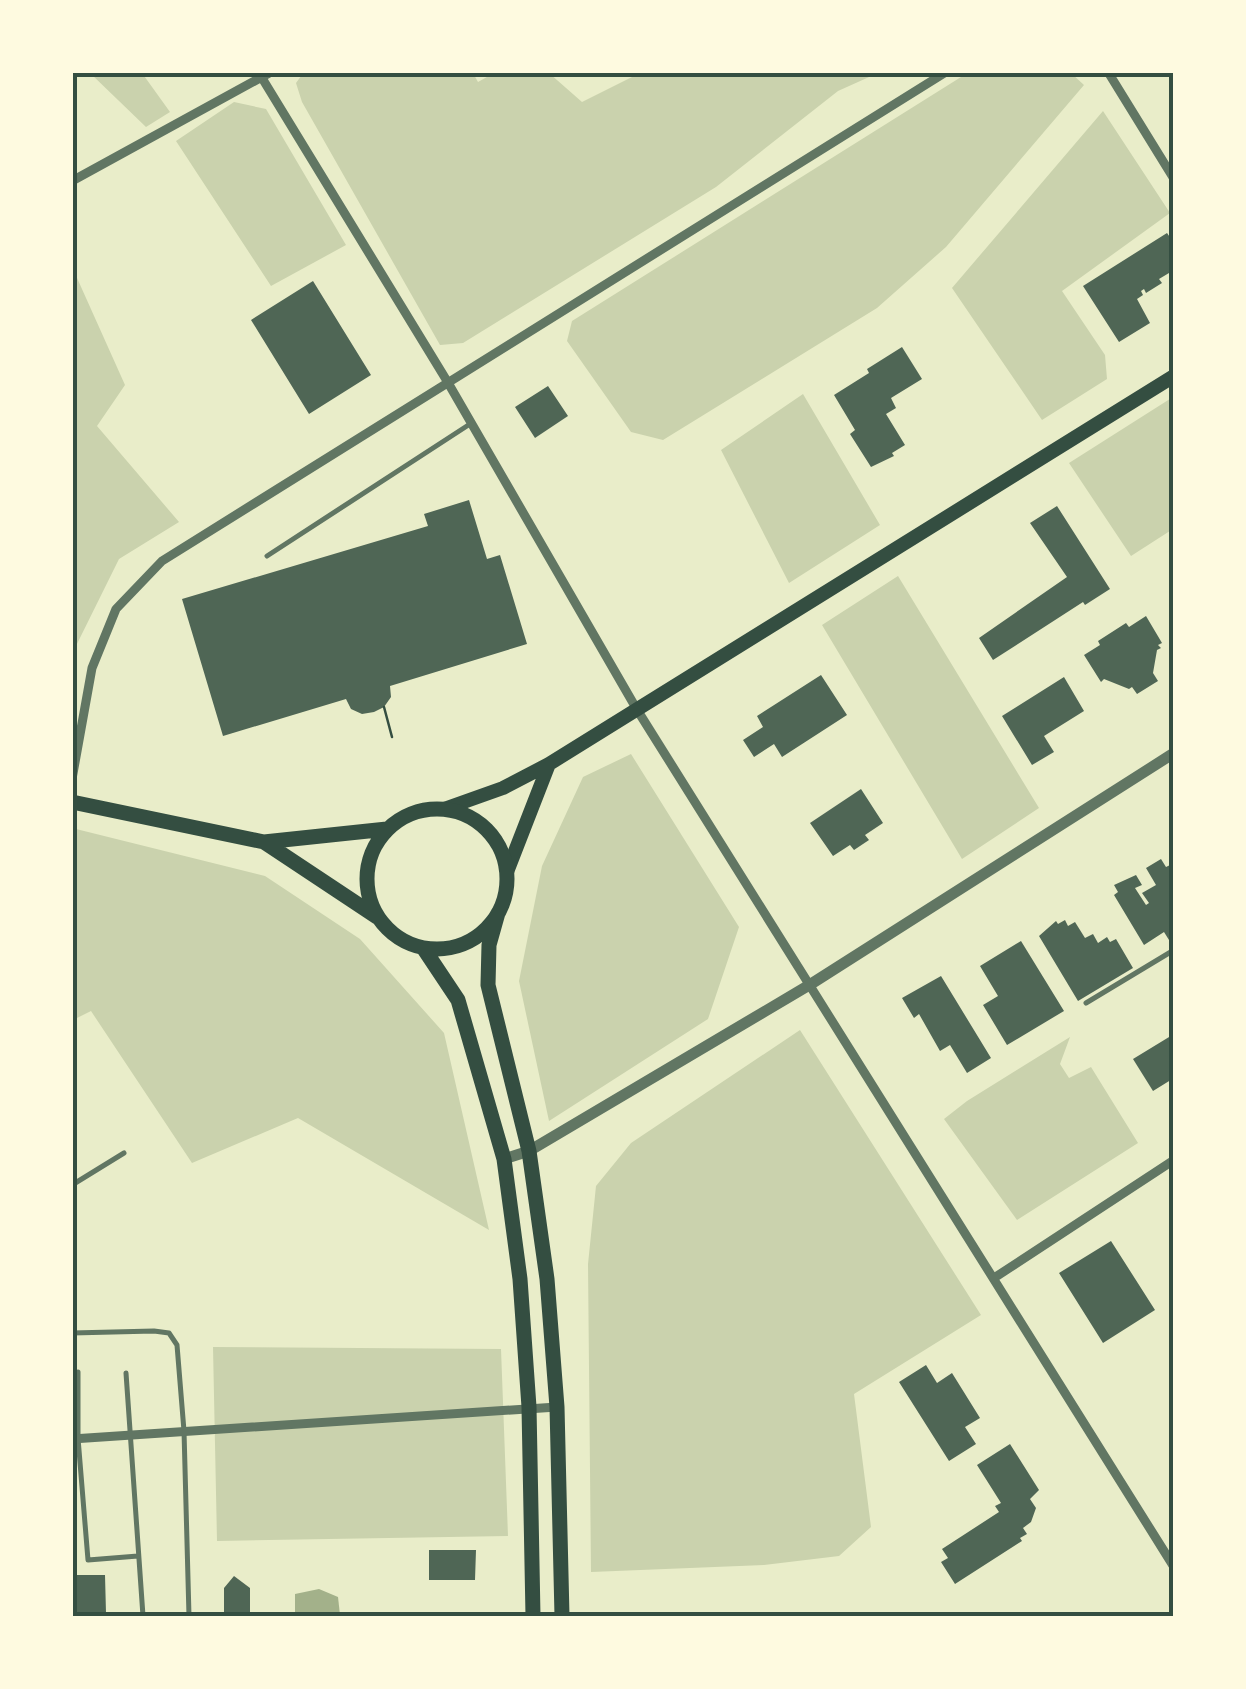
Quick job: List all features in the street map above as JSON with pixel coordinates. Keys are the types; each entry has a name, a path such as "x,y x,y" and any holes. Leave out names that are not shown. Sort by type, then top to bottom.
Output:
{"main road":[{"path":"378,918 368,896 367,872 373,848 387,829 413,813 444,809 503,788 549,764 1174,376"},
{"path":"507,872 549,764"},
{"path":"72,802 264,842 387,829"},
{"path":"444,809 479,823 502,854 507,872 506,893 489,945 488,985 528,1150 547,1279 557,1407 562,1616"},
{"path":"264,842 378,918 391,932 424,948 446,949 467,943 485,930 498,913"},
{"path":"424,948 450,986 464,1016 504,1159 520,1279 529,1407 533,1616"},
{"path":"532,1577 562,1578"}],"street":[{"path":"72,779 92,668 116,609 162,561 946,72"},
{"path":"1108,72 1174,178"},
{"path":"72,181 267,76 636,708 1174,1568"},
{"path":"504,1159 528,1150 811,984 1174,753"},
{"path":"994,1278 1174,1160"},
{"path":"75,1439 557,1407"}],"lane":[{"path":"267,556 472,423"},
{"path":"1086,1004 1174,950"},
{"path":"72,1185 124,1153"},
{"path":"72,1334 154,1330 169,1333 177,1345 184,1431 189,1616"},
{"path":"78,1372 75,1439 88,1560 138,1556"},
{"path":"126,1373 143,1616"}],"path":[{"path":"384,707 392,737"}],"shaded area":[{"path":"304,72 473,73 478,82 494,73 549,73 582,102 640,73 878,73 838,91 716,187 463,343 440,345 302,102 296,83"},
{"path":"969,72 1071,73 1084,85 946,247 877,308 663,440 631,432 567,341 572,321"},
{"path":"90,73 142,73 170,112 146,127"},
{"path":"234,102 266,109 346,245 271,286 176,141"},
{"path":"1103,111 1170,213 1062,291 1105,355 1107,379 1042,420 952,288"},
{"path":"73,269 125,385 97,426 179,522 119,559 73,652"},
{"path":"803,394 880,525 789,583 721,450"},
{"path":"1173,397 1173,529 1131,556 1069,463"},
{"path":"898,576 1039,808 962,859 822,625"},
{"path":"631,754 739,927 708,1019 549,1121 519,981 542,866 583,777"},
{"path":"72,828 265,876 360,939 444,1033 489,1230 298,1118 192,1163 91,1011 73,1020"},
{"path":"800,1030 981,1315 854,1394 871,1527 839,1556 764,1565 591,1572 588,1264 596,1186 631,1143"},
{"path":"1070,1037 1060,1064 1069,1078 1091,1067 1138,1143 1017,1220 944,1119"},
{"path":"213,1347 501,1349 508,1536 217,1541"},
{"path":"319,1589 338,1597 340,1615 295,1616 295,1594"}],"building":[{"path":"1167,233 1174,243 1174,270 1159,279 1162,283 1146,293 1141,291 1143,295 1137,299 1150,323 1119,342 1083,286"},
{"path":"313,281 371,375 309,414 251,320"},
{"path":"902,347 922,379 891,398 896,408 886,414 905,445 892,453 894,456 871,467 850,434 855,430 834,395"},
{"path":"548,386 568,416 535,438 515,407"},
{"path":"469,500 487,559 500,555 527,644 390,686 391,697 374,712 362,714 351,709 346,699 223,736 182,599 428,526 424,514"},
{"path":"1057,506 1110,589 993,660 979,638 1067,577 1030,523"},
{"path":"1146,616 1162,643 1158,645 1161,648 1157,650 1153,673 1158,681 1137,694 1132,687 1104,679 1101,682 1084,655 1126,623 1129,627"},
{"path":"821,675 847,715 782,757 774,744 754,757 743,740 763,727 757,716"},
{"path":"1064,677 1084,711 1044,736 1054,752 1032,765 1002,716"},
{"path":"861,789 883,823 865,835 869,840 854,850 850,845 833,856 810,823"},
{"path":"1161,859 1166,867 1174,867 1174,937 1169,940 1164,932 1144,945 1114,895 1118,892 1114,885 1136,875 1142,885 1135,888 1146,905 1149,903 1142,893 1156,885 1146,868"},
{"path":"1065,920 1068,926 1075,922 1085,938 1093,934 1098,943 1107,937 1110,942 1116,939 1133,968 1078,1001 1039,936 1056,921 1058,924"},
{"path":"1021,941 1064,1011 1007,1045 983,1005 998,996 980,966"},
{"path":"941,976 991,1058 967,1073 950,1045 940,1051 919,1014 914,1018 902,998"},
{"path":"1174,1034 1174,1078 1153,1091 1133,1059"},
{"path":"1111,1241 1155,1310 1103,1343 1059,1273"},
{"path":"926,1365 937,1383 952,1373 980,1418 965,1427 976,1444 949,1461 899,1382"},
{"path":"1010,1444 1039,1490 1030,1499 1036,1508 1031,1522 1023,1528 1027,1534 955,1584 941,1562 948,1558 942,1549 999,1512 995,1506 1001,1503 977,1465"},
{"path":"429,1550 476,1550 475,1580 429,1580"},
{"path":"75,1575 105,1575 106,1613 76,1614"},
{"path":"234,1576 250,1588 250,1616 224,1616 224,1588"}]}
